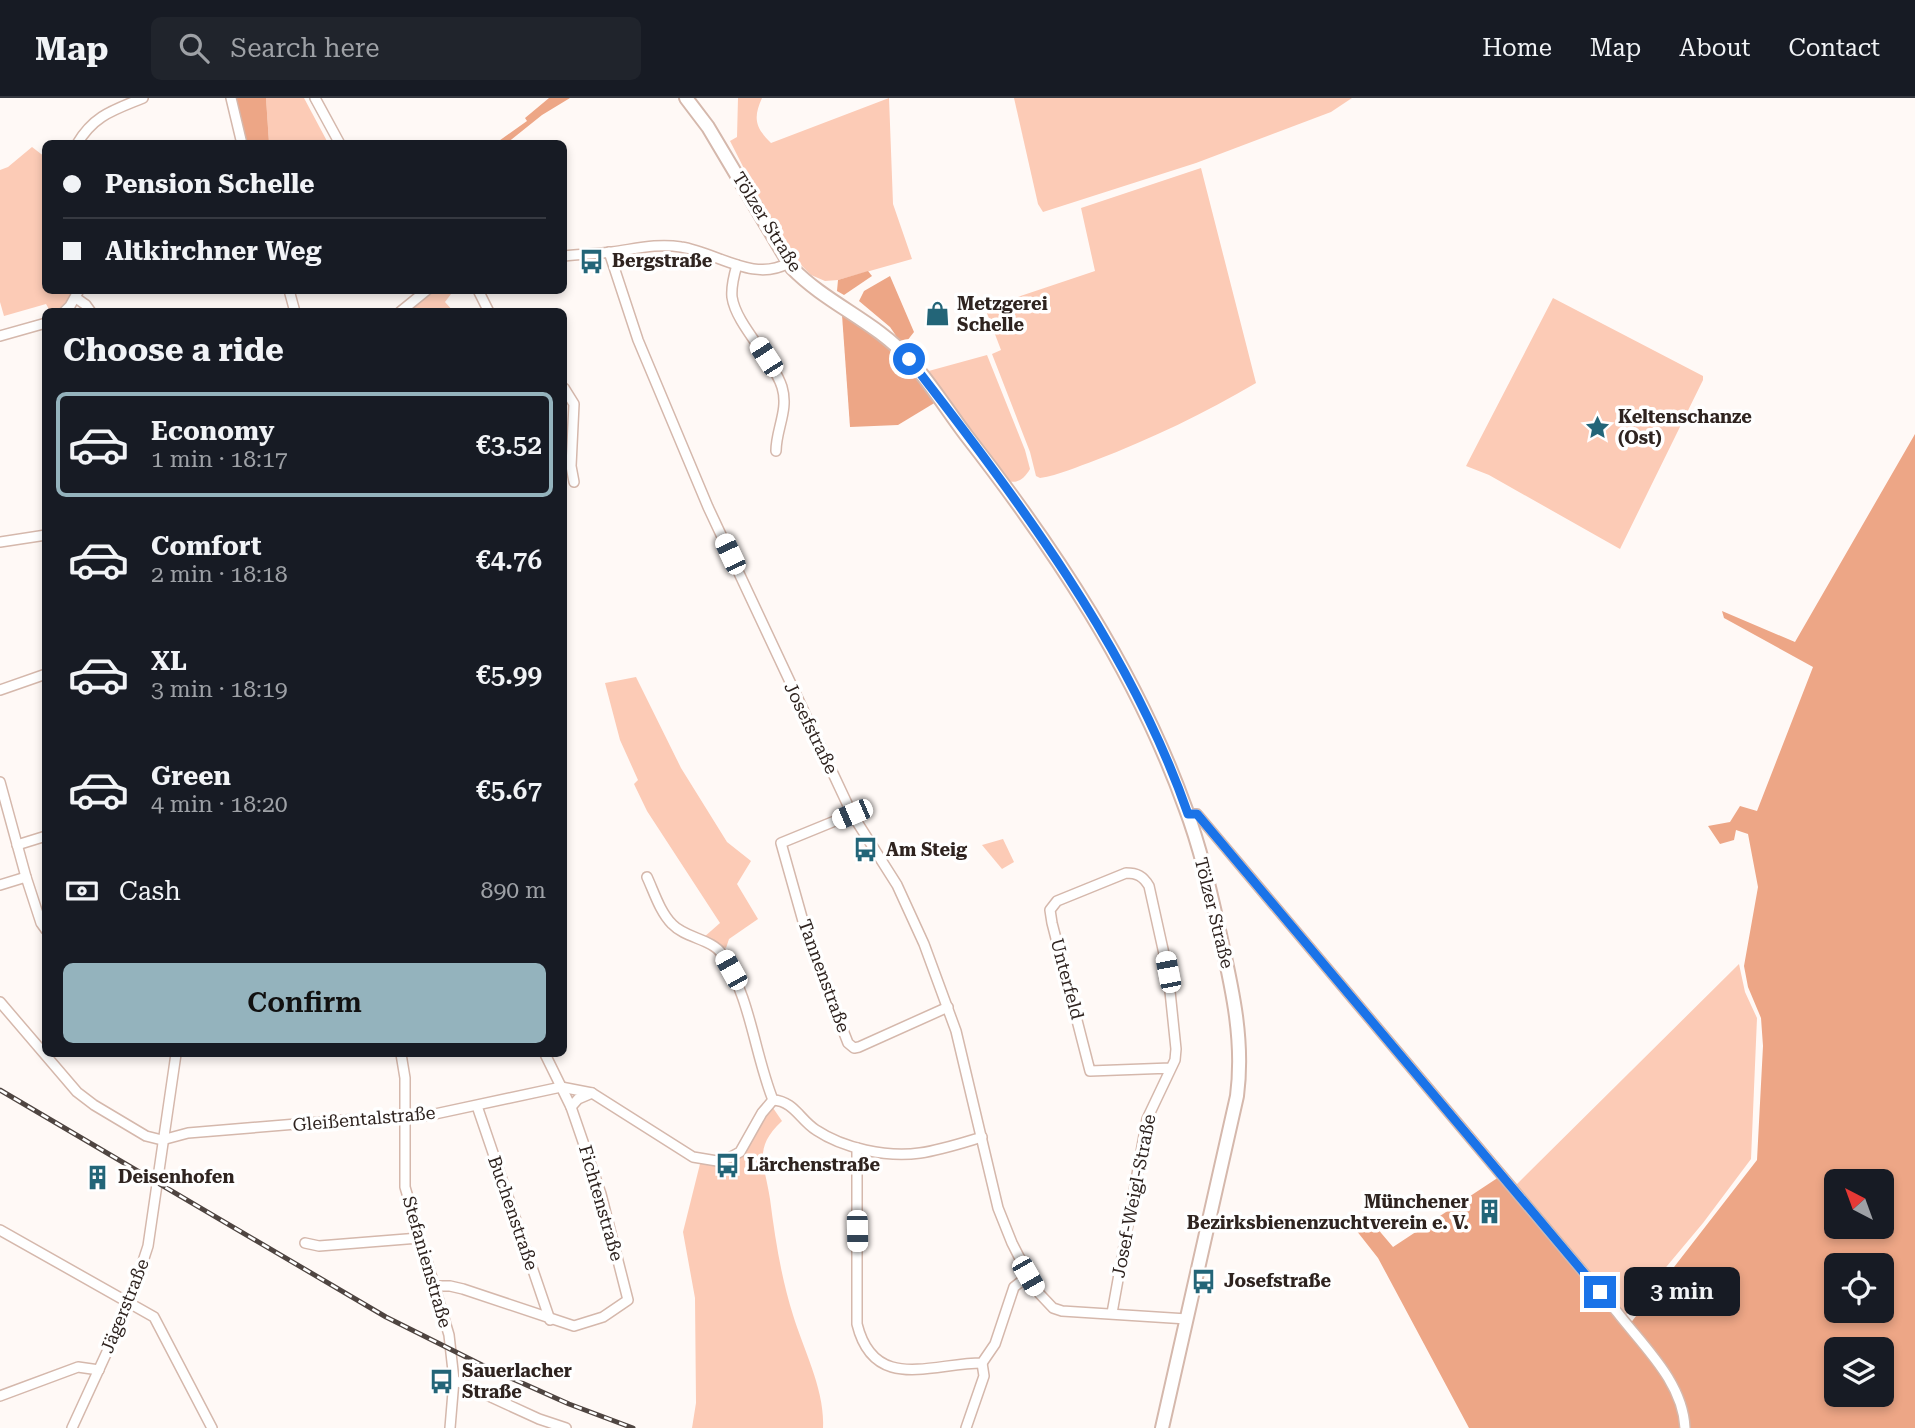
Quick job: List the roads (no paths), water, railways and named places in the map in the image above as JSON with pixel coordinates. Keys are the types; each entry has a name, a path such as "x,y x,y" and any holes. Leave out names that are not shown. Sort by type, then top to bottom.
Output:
{"main road":[{"name":"Tölzer Straße","path":"686,98 708,127 788,263 808,284 868,322 892,341 909,359 1009,490 1058,562 1119,666 1165,757 1188,814 1209,888 1234,996 1241,1051 1237,1096 1162,1428"}],"street":[{"path":"80,140 97,119 143,98"},
{"path":"231,98 241,140"},
{"path":"315,98 338,140"},
{"path":"567,256 609,253 662,244 703,251 737,265 768,271 788,263"},
{"name":"Josefstraße","path":"609,253 638,340 678,438 784,672 852,814 897,885 924,944 948,1007 998,1208 1028,1276 1036,1290 1053,1308 1062,1311 1186,1319"},
{"path":"737,265 732,297 737,311 777,376 784,397 785,410 776,440 776,451"},
{"path":"77,294 88,308"},
{"path":"405,308 422,294"},
{"path":"0,337 42,324"},
{"path":"567,393 574,404 571,466 574,482"},
{"path":"0,542 42,536"},
{"path":"0,690 42,675"},
{"path":"0,782 42,924"},
{"name":"Tannenstraße","path":"852,814 780,843 810,946 848,1043 853,1048 859,1047 948,1007"},
{"path":"1188,814 1197,814 1617,1312 1662,1368 1680,1402 1685,1428"},
{"path":"17,845 42,837"},
{"name":"Unterfeld","path":"1144,877 1126,873 1057,901 1050,910 1090,1071 1171,1068"},
{"path":"0,884 26,877"},
{"path":"648,877 671,924 720,950 726,960 748,1009 773,1100 789,1104 821,1134 857,1148 917,1154 982,1137"},
{"name":"Josef-Weigl-Straße","path":"1112,1314 1147,1119 1171,1068 1176,1049 1168,972 1149,886 1144,877"},
{"path":"0,1002 42,1051"},
{"path":"47,1057 77,1092 94,1105 146,1136 162,1140"},
{"name":"Jägerstraße","path":"72,1428 129,1304 148,1246 176,1057"},
{"name":"Stefanienstraße","path":"402,1057 405,1078 405,1187 449,1335 454,1380 450,1428"},
{"name":"Fichtenstraße","path":"546,1057 571,1107 601,1194 628,1300 603,1317 575,1326 550,1320"},
{"name":"Gleißentalstraße","path":"162,1140 200,1132 345,1120 406,1119 561,1087 592,1093 693,1157 706,1160 729,1158 740,1152 762,1113 773,1100"},
{"path":"571,1107 578,1099 592,1093"},
{"name":"Buchenstraße","path":"477,1106 550,1320"},
{"path":"857,1148 857,1324 864,1344 882,1362 904,1370 982,1363"},
{"path":"0,1230 154,1317 212,1428"},
{"path":"305,1243 319,1245 419,1238"},
{"path":"966,1428 984,1376 982,1363 995,1343 1014,1287 1028,1276"},
{"path":"433,1286 463,1289 550,1320"},
{"path":"0,1396 78,1367 99,1370"},
{"path":"454,1380 539,1419 566,1428"}],"waterway":[{"path":"310,98 320,116"}],"railway":[{"path":"0,1090 386,1317 486,1367 569,1404 633,1428"}],"place":[{"name":"Bergstraße","path":"592,261"},
{"name":"Metzgerei Schelle","path":"937,314"},
{"name":"Keltenschanze (Ost)","path":"1598,427"},
{"name":"Am Steig","path":"866,850"},
{"name":"Lärchenstraße","path":"727,1165"},
{"name":"Deisenhofen","path":"98,1177"},
{"name":"Münchener Bezirksbienenzuchtverein e. V.","path":"1489,1212"},
{"name":"Josefstraße","path":"1204,1281"},
{"name":"Sauerlacher Straße","path":"442,1381"}]}
